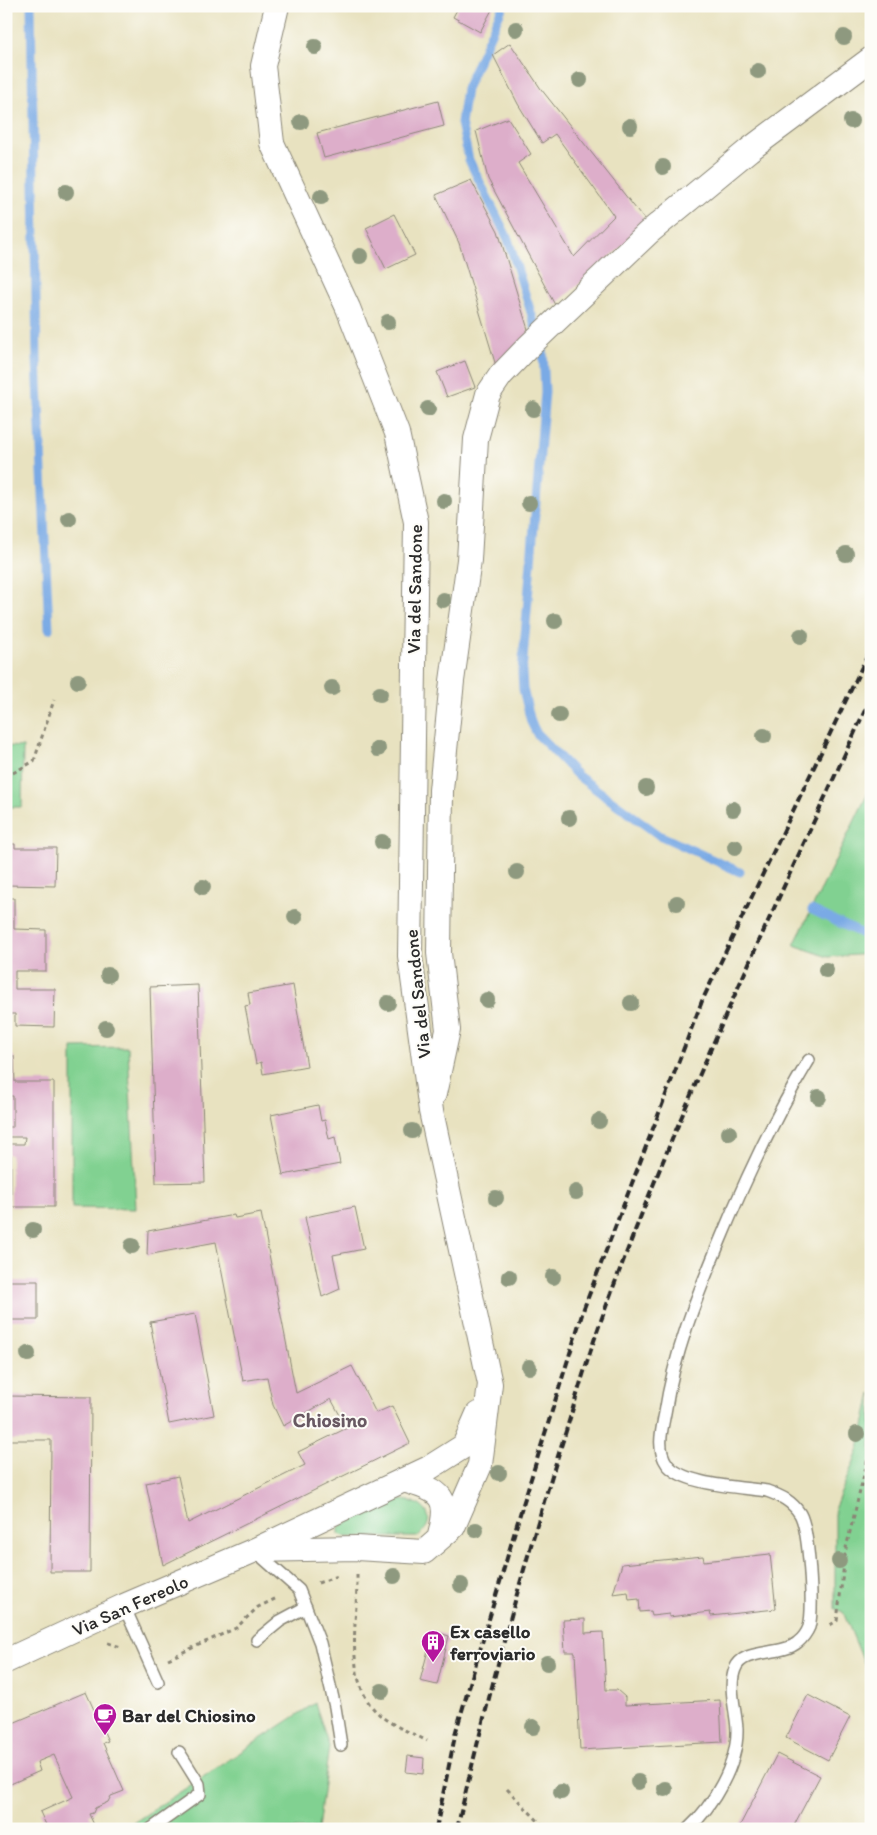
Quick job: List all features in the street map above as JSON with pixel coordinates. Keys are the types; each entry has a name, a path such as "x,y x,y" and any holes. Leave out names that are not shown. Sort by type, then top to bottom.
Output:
{"street":[{"name":"Via del Sandone","path":"255,1550 356,1559 424,1552 453,1527 480,1465 490,1384 431,1111 410,956 416,522 394,424 348,308 272,143 263,66 278,6"},
{"name":"Via del Sandone","path":"431,1111 448,1030 439,953 441,790 452,681 469,560 476,439 488,394 501,375 528,347 648,233 749,150 871,59"},
{"name":"Via San Fereolo","path":"6,1661 124,1606 255,1550 429,1468 464,1446 490,1384"},
{"path":"403,1480 430,1488 443,1501 445,1519 439,1539"}],"lane":[{"path":"688,1829 706,1809 732,1760 737,1731 733,1678 735,1668 740,1660 747,1656 780,1651 800,1641 809,1627 808,1541 806,1526 792,1504 781,1495 767,1491 680,1476 665,1462 661,1451 661,1439 675,1365 697,1296 745,1179 784,1100 809,1060"},
{"path":"255,1550 299,1590 320,1643 335,1706 341,1745"},
{"path":"124,1606 158,1682"},
{"path":"257,1640 280,1621 306,1607"},
{"path":"151,1829 200,1794 199,1784 180,1752"}],"path":[{"path":"6,777 34,761 54,700"},
{"path":"800,1641 836,1622 846,1548 871,1446"},
{"path":"102,1643 119,1646 149,1661 167,1660 236,1628 266,1602 299,1590 356,1559 354,1644 358,1686 379,1715 427,1741"},
{"path":"507,1789 546,1829"}],"green space":[{"path":"6,746 23,747 22,807 6,807"},
{"path":"871,787 871,954 828,957 794,945"},
{"path":"128,1047 136,1209 72,1208 72,1048"},
{"path":"871,1393 871,1679 843,1612 835,1609 835,1507 859,1449"},
{"path":"400,1500 416,1503 426,1512 428,1524 417,1537 346,1537 339,1534 339,1527 342,1525"},
{"path":"315,1703 329,1746 318,1829 124,1829"}],"building":[{"path":"459,6 494,6 480,32 453,17"},
{"path":"510,43 541,89 648,224 555,305 488,179 476,131 508,118 531,154 518,163 574,257 614,216 555,134 542,143 518,104 493,55"},
{"path":"438,101 444,126 324,158 317,133"},
{"path":"471,180 498,231 530,336 496,366 459,243 436,195"},
{"path":"394,214 415,255 386,269 366,228"},
{"path":"465,361 475,387 447,397 437,372"},
{"path":"6,844 15,844 15,848 56,848 55,886 6,885"},
{"path":"6,898 14,898 14,929 46,930 46,971 15,971 15,989 55,989 54,1027 15,1026 15,1014 6,1014"},
{"path":"198,985 205,1182 156,1183 150,987"},
{"path":"293,985 307,1066 263,1074 261,1062 256,1064 245,1006 250,1005 248,993"},
{"path":"6,1055 14,1056 15,1082 54,1082 54,1207 11,1207 11,1155 8,1154 7,1144 24,1144 25,1137 8,1137 8,1127 13,1127 13,1096 6,1096"},
{"path":"318,1105 321,1121 325,1120 329,1139 335,1137 340,1164 283,1175 271,1115"},
{"path":"355,1207 364,1249 333,1255 340,1289 322,1297 305,1217"},
{"path":"261,1213 296,1393 352,1366 376,1413 392,1406 410,1443 163,1565 146,1483 178,1476 188,1523 305,1465 298,1452 347,1428 331,1399 283,1426 273,1405 267,1377 243,1381 216,1242 147,1255 148,1231 234,1215 235,1218"},
{"path":"6,1281 38,1281 38,1320 10,1320 10,1332 6,1332"},
{"path":"195,1314 214,1415 169,1424 150,1322"},
{"path":"6,1396 91,1397 90,1572 50,1572 51,1440 6,1440"},
{"path":"770,1554 776,1609 711,1616 710,1612 669,1617 669,1614 652,1616 651,1611 640,1612 639,1599 629,1600 628,1592 613,1594 622,1564 703,1556 704,1561"},
{"path":"585,1619 585,1633 603,1632 606,1690 617,1690 625,1697 625,1705 720,1700 722,1742 580,1750 575,1652 565,1652 563,1620"},
{"path":"433,1631 449,1636 437,1685 420,1681"},
{"path":"86,1692 108,1741 103,1743 124,1791 111,1796 108,1802 95,1808 93,1813 89,1814 95,1827 90,1829 48,1829 40,1812 73,1797 54,1755 37,1762 40,1771 6,1786 6,1726"},
{"path":"808,1695 850,1717 828,1760 786,1738"},
{"path":"777,1754 820,1776 792,1829 738,1829"},
{"path":"408,1756 424,1758 423,1774 406,1772"}],"waterway":[{"path":"31,6 37,359 49,629"},
{"path":"503,6 466,89 461,123 469,160 508,239 543,351 545,392 522,672 523,689 531,722 537,734 578,776 659,835 740,872"},
{"path":"812,910 871,938"}],"railway":[{"path":"436,1829 456,1731 520,1514 584,1308 702,1001 871,648"},
{"path":"457,1829 481,1729 521,1579 603,1315 664,1158 697,1081 871,697"}],"place":[{"name":"Ex casello ferroviario","path":"433,1663"},
{"name":"Bar del Chiosino","path":"105,1736"}],"district":[{"name":"Chiosino","path":"330,1420"}]}
